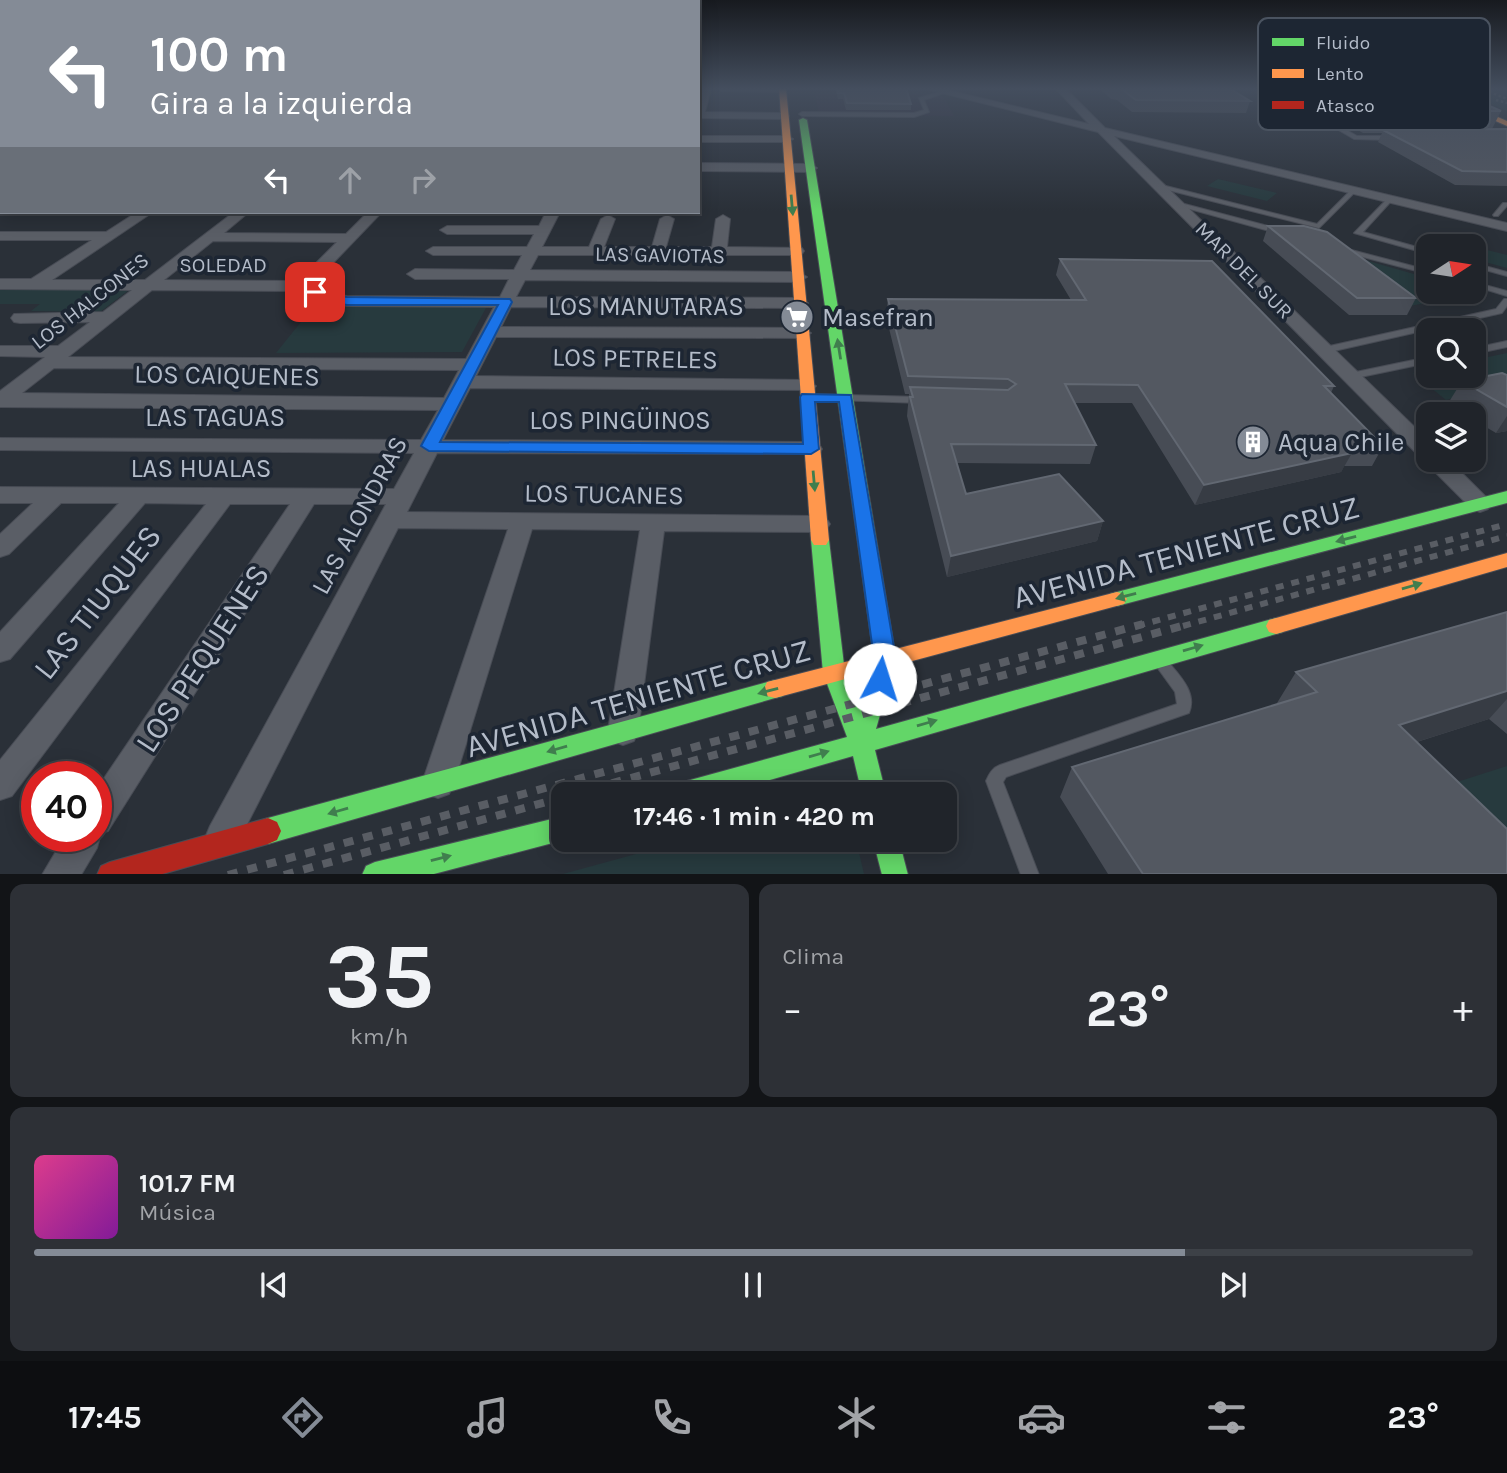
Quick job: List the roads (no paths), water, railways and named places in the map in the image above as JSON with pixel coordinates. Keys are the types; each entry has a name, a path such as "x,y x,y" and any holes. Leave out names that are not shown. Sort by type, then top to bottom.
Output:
{"street":[{"path":"786,129 811,449 834,673 861,742 871,782"},
{"path":"805,129 885,659 861,742"},
{"name":"MAR DEL SUR","path":"1101,129 1416,440"},
{"path":"1109,129 1507,227"},
{"path":"1111,129 1503,212"},
{"path":"700,139 787,139"},
{"path":"700,170 811,168"},
{"path":"33,285 143,214"},
{"name":"LOS HALCONES","path":"5,394 57,357 239,214"},
{"path":"302,286 373,214"},
{"path":"595,250 608,219"},
{"path":"658,250 667,219"},
{"path":"719,251 723,219"},
{"path":"447,230 543,231 595,250 797,251"},
{"path":"433,251 543,231"},
{"name":"LAS ALONDRAS","path":"218,845 543,231"},
{"path":"0,236 108,236"},
{"path":"209,237 349,238"},
{"name":"LAS GAVIOTAS","path":"415,274 799,277"},
{"name":"SOLEDAD","path":"0,284 302,286 337,300 800,303"},
{"path":"20,318 106,317"},
{"name":"LOS MANUTARAS","path":"489,332 802,333"},
{"name":"LOS PETRELES","path":"0,351 57,357 468,373 807,392"},
{"name":"LOS CAIQUENES","path":"5,394 452,404"},
{"name":"LAS TAGUAS","path":"0,444 429,446"},
{"name":"LOS PINGÜINOS","path":"429,446 811,449"},
{"path":"1448,472 1480,504"},
{"name":"LAS HUALAS","path":"0,495 402,497"},
{"path":"0,548 54,496"},
{"path":"0,651 139,496"},
{"name":"LAS TIUQUES","path":"0,785 224,496"},
{"name":"LOS PEQUENES","path":"112,795 307,497"},
{"name":"AVENIDA TENIENTE CRUZ","path":"110,874 885,659 1507,497"},
{"name":"LOS TUCANES","path":"390,520 818,524"},
{"path":"438,783 522,522"},
{"path":"623,731 653,523"},
{"path":"724,782 1507,560"},
{"path":"375,874 551,831"},
{"path":"60,874 74,852"},
{"path":"889,852 895,874"}],"lane":[{"path":"1342,130 1356,138 1397,138"},
{"path":"1158,186 1320,226 1355,189"},
{"path":"1391,198 1358,233 1416,250"},
{"path":"1177,204 1283,233"},
{"path":"1336,247 1416,269"},
{"path":"1486,268 1507,274"},
{"path":"1486,288 1507,294"},
{"path":"1325,350 1499,312 1507,301"},
{"path":"1486,348 1507,344"},
{"path":"1351,376 1416,362"},
{"path":"807,392 846,398 928,400"},
{"path":"1030,874 994,781 1000,772 1184,708 1186,701 1183,692 1157,658"}],"railway":[{"path":"1137,626 1507,524"},
{"path":"1183,626 1507,536"},
{"path":"232,874 1143,624"},
{"path":"616,782 1189,624"},
{"path":"288,874 551,801"}],"place":[{"name":"Masefran","path":"797,317"},
{"name":"Aqua Chile","path":"1253,442"}]}
